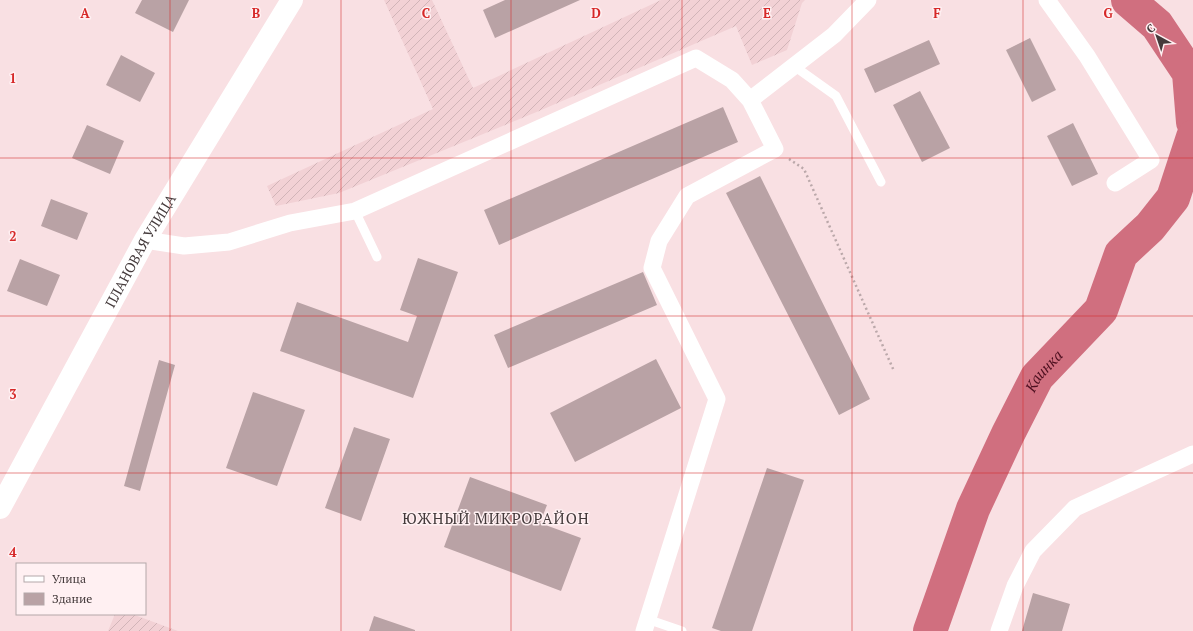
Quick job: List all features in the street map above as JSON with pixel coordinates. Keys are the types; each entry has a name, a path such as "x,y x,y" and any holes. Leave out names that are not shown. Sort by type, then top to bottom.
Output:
{"street":[{"name":"ПЛАНОВАЯ УЛИЦА","path":"0,508 145,240 292,0"},
{"path":"750,100 834,35 868,0"},
{"path":"1047,0 1087,56 1151,160 1115,183"},
{"path":"145,240 184,246 229,242 290,223 355,211 696,58 732,80 750,100 775,149 687,196 659,241 652,268 717,399 645,625"},
{"path":"999,631 1015,586 1033,551 1075,508 1193,454"}],"lane":[{"path":"794,66 836,96 881,182"},
{"path":"355,211 378,257"},
{"path":"645,625 682,631"}],"path":[{"path":"775,149 804,169 894,371"}],"shaded area":[{"path":"384,0 432,0 473,88 661,0 805,0 802,3 787,50 752,65 736,26 539,111 339,193 276,206 267,186 433,109"},
{"path":"115,615 135,615 178,631 108,631"}],"building":[{"path":"142,0 189,0 173,32 135,13"},
{"path":"505,0 580,0 495,38 483,10"},
{"path":"1030,38 1056,90 1032,102 1006,50"},
{"path":"929,40 940,64 875,93 864,69"},
{"path":"121,55 155,73 140,102 106,85"},
{"path":"920,91 950,148 922,162 893,105"},
{"path":"723,107 738,142 499,245 484,210"},
{"path":"1073,123 1098,174 1072,186 1047,136"},
{"path":"87,125 124,141 110,174 72,158"},
{"path":"760,176 870,399 839,415 726,193"},
{"path":"51,199 88,213 77,240 41,226"},
{"path":"418,258 458,272 413,398 280,351 297,302 408,342 417,316 400,310"},
{"path":"20,259 60,275 47,306 7,291"},
{"path":"643,272 657,305 508,368 494,335"},
{"path":"656,359 681,408 575,462 550,413"},
{"path":"159,360 175,365 140,491 124,486"},
{"path":"253,392 305,410 277,486 226,468"},
{"path":"354,427 390,439 361,521 325,508"},
{"path":"767,468 804,480 752,631 721,631 712,628"},
{"path":"470,477 547,505 540,523 581,538 561,591 444,547"},
{"path":"1033,593 1070,604 1062,631 1022,631"},
{"path":"374,616 415,630 415,631 369,631"}],"waterway":[{"name":"Каинка","path":"1128,0 1157,25 1189,73 1193,122"},
{"name":"Каинка","path":"930,631 973,509 1008,434 1037,377 1101,310 1121,254 1150,227 1173,198 1193,137"}],"district":[{"name":"ЮЖНЫЙ МИКРОРАЙОН","path":"496,519"}]}
